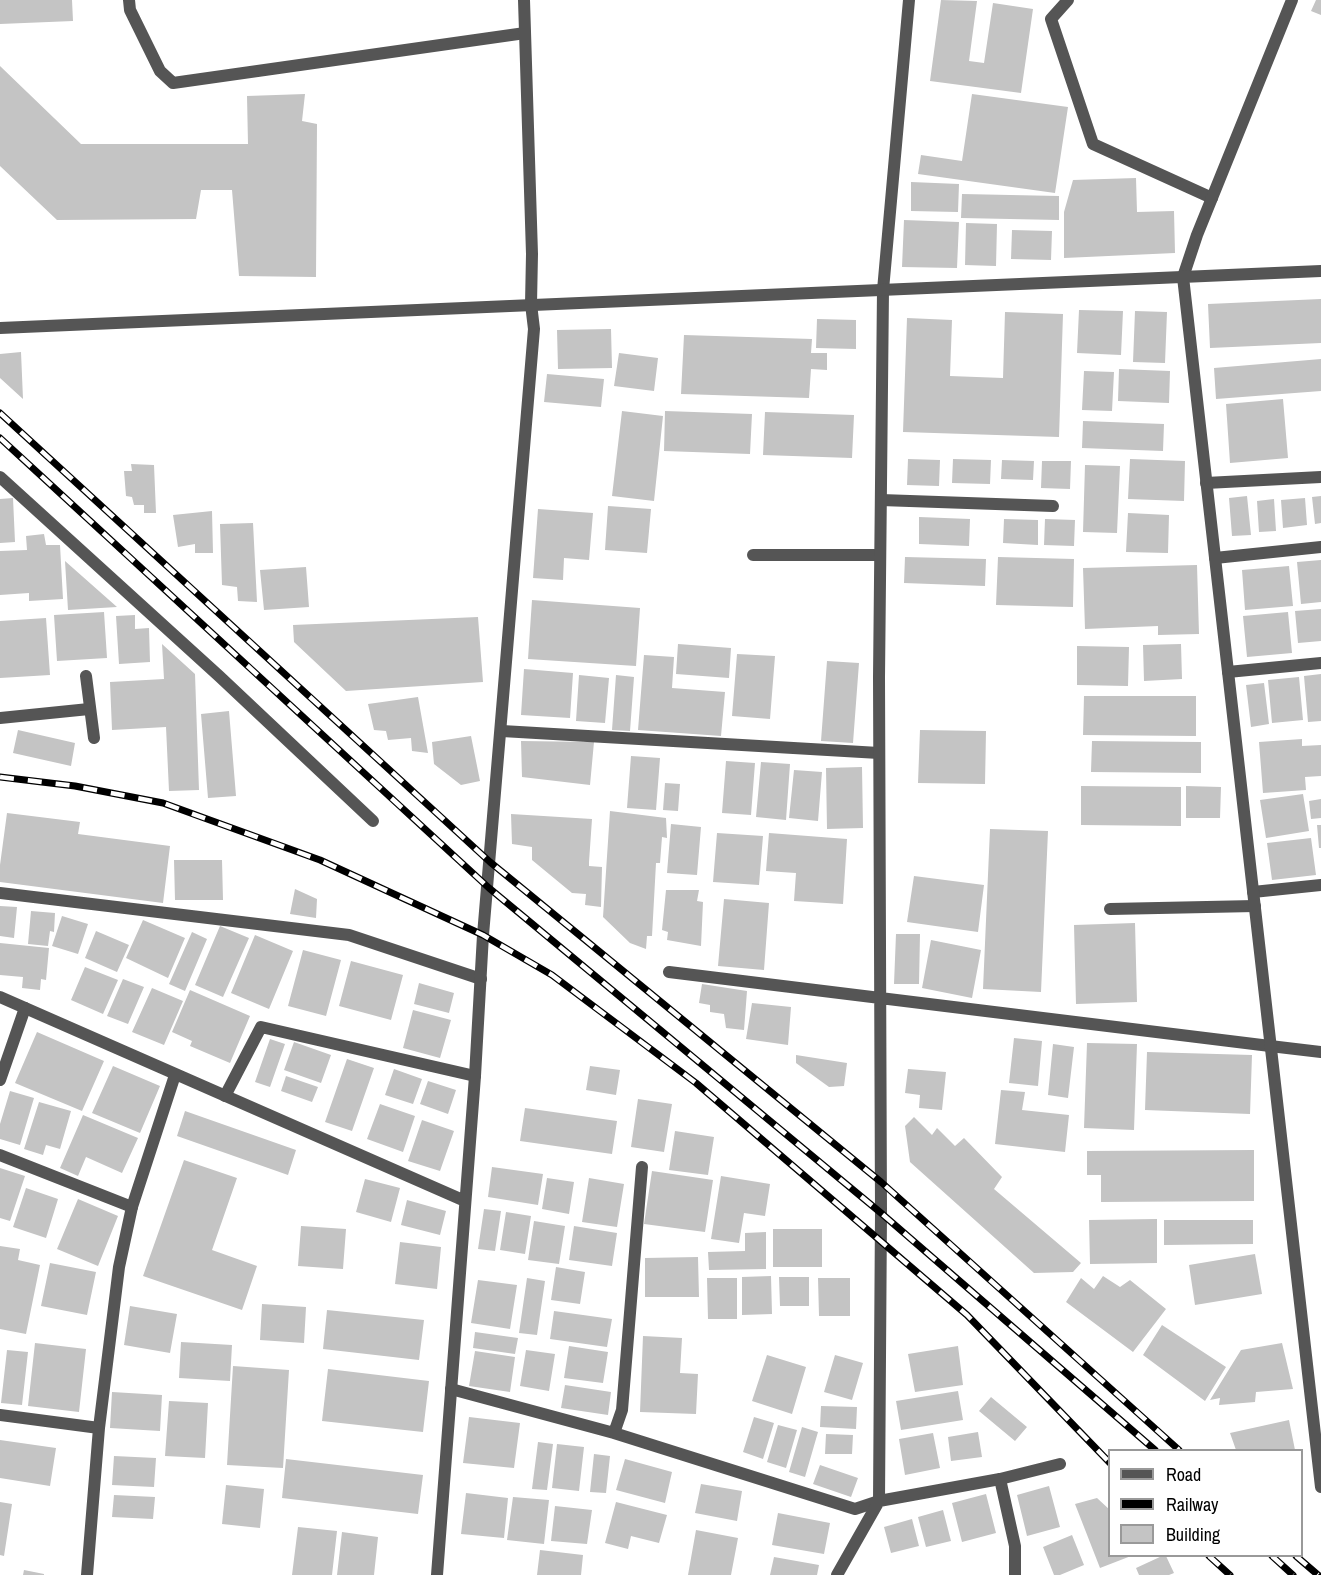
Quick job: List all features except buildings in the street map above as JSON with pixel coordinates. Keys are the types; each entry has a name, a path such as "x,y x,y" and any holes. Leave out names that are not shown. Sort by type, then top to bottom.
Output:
{"street":[{"path":"129,0 130,10 160,71 173,83 525,33"},
{"path":"437,1575 481,979 534,329 531,303 532,254 524,0"},
{"path":"837,1575 879,1501 879,753 883,290 909,0"},
{"path":"1068,0 1051,19 1093,144 1212,198"},
{"path":"1292,0 1212,198 1183,277 1321,1487"},
{"path":"0,328 531,303 1321,271"},
{"path":"0,477 219,676 373,821"},
{"path":"1206,483 1321,477"},
{"path":"881,500 1053,506"},
{"path":"1215,558 1321,547"},
{"path":"753,555 880,555"},
{"path":"1228,672 1321,663"},
{"path":"86,676 94,738"},
{"path":"0,718 90,709"},
{"path":"502,731 879,753"},
{"path":"1253,892 1321,885"},
{"path":"0,893 349,935 481,979"},
{"path":"1110,909 1255,906"},
{"path":"669,972 1321,1052"},
{"path":"0,996 465,1201"},
{"path":"0,1080 25,1008"},
{"path":"225,1096 261,1027 475,1076"},
{"path":"87,1575 99,1428 119,1267 132,1207 175,1075"},
{"path":"0,1155 132,1207"},
{"path":"614,1433 622,1410 642,1167"},
{"path":"451,1389 614,1433 855,1509 879,1501 999,1479 1060,1464"},
{"path":"0,1415 99,1428"},
{"path":"999,1479 1016,1546 1015,1575"}],"railway":[{"path":"0,413 490,862 881,1182 1178,1449"},
{"path":"0,438 489,888 881,1213 1154,1449"},
{"path":"0,777 75,786 163,803 320,860 483,935 552,975 696,1083 967,1315 1108,1461"},
{"path":"1210,1557 1230,1575"},
{"path":"1273,1557 1293,1575"},
{"path":"1297,1557 1318,1575"}]}
